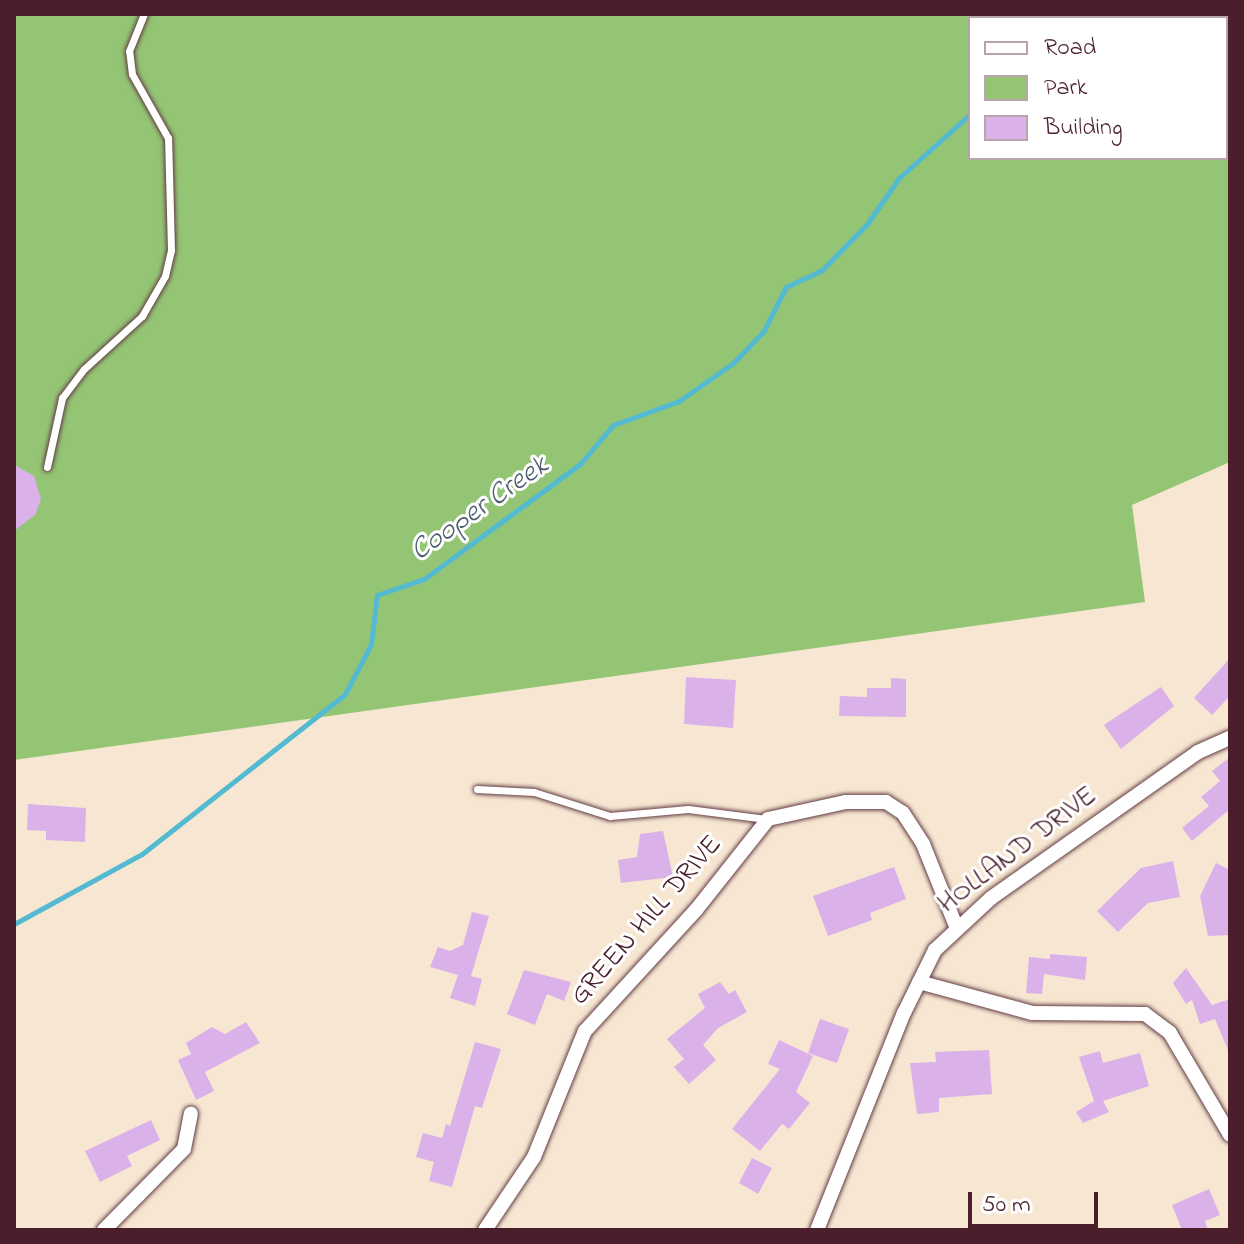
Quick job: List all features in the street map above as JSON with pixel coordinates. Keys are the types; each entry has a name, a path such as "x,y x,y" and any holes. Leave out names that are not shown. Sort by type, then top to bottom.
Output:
{"street":[{"name":"HOLLAND DRIVE","path":"817,1230 935,950 956,926 1198,752 1230,738"},
{"name":"GREEN HILL DRIVE","path":"485,1230 534,1157 585,1031 696,910 768,819 846,802 886,802 903,813 923,844 956,926"},
{"path":"919,982 1032,1013 1145,1014 1170,1033 1230,1135"},
{"path":"104,1230 184,1149 191,1114"}],"lane":[{"path":"47,467 57,412 70,385 142,316 165,276 171,250 168,138 132,74 129,51 144,14"},
{"name":"GREEN HILL DRIVE","path":"477,789 534,792 610,816 688,809 768,819"}],"green space":[{"path":"14,14 1230,14 1230,462 1132,505 1145,602 14,760"}],"building":[{"path":"14,465 34,476 41,499 35,515 14,531"},
{"path":"1230,658 1230,696 1212,715 1194,698"},
{"path":"686,677 736,680 733,728 684,724"},
{"path":"891,678 906,679 906,717 839,716 840,696 867,697 867,688 891,688"},
{"path":"1161,687 1174,706 1121,749 1104,725"},
{"path":"1230,757 1230,809 1192,841 1182,828 1209,806 1201,797 1220,781 1212,771"},
{"path":"28,804 86,808 85,842 46,840 46,831 27,830"},
{"path":"663,831 673,877 621,883 618,860 637,857 640,834"},
{"path":"1173,861 1180,897 1148,903 1118,932 1097,911 1141,868"},
{"path":"1216,863 1230,870 1230,935 1208,936 1200,896"},
{"path":"894,867 906,899 870,913 872,920 828,936 813,896"},
{"path":"472,912 489,916 471,976 482,979 475,1006 450,998 458,975 430,967 438,947 450,951 463,945"},
{"path":"1050,954 1087,957 1085,980 1044,974 1042,994 1026,993 1029,957 1050,959"},
{"path":"1186,968 1212,1005 1230,999 1230,1055 1215,1019 1200,1024 1192,1000 1186,1004 1173,983"},
{"path":"524,970 571,982 564,1001 547,994 535,1025 507,1014"},
{"path":"720,982 729,994 735,990 747,1012 718,1028 703,1045 716,1060 689,1084 674,1067 684,1059 667,1039 705,1008 698,994"},
{"path":"820,1019 849,1029 837,1063 808,1053"},
{"path":"246,1022 260,1043 205,1072 214,1091 196,1100 178,1060 191,1054 186,1043 212,1027 225,1034"},
{"path":"779,1040 813,1056 796,1092 810,1103 789,1129 782,1124 760,1151 732,1129 780,1069 768,1064"},
{"path":"475,1042 501,1049 482,1108 475,1106 452,1187 429,1181 434,1162 416,1157 423,1133 442,1138 446,1124 450,1126"},
{"path":"989,1050 992,1094 939,1098 939,1112 917,1114 910,1063 936,1062 935,1052"},
{"path":"1100,1051 1103,1063 1140,1053 1149,1086 1103,1101 1109,1112 1083,1123 1076,1112 1094,1101 1079,1057"},
{"path":"151,1120 160,1140 127,1156 132,1166 100,1182 85,1151"},
{"path":"752,1158 772,1168 758,1194 739,1183"},
{"path":"1209,1189 1220,1215 1205,1221 1208,1230 1182,1230 1172,1205"}],"waterway":[{"name":"Cooper Creek","path":"14,924 142,854 345,694 371,644 377,595 424,579 580,464 613,425 679,401 733,363 763,332 786,287 822,270 867,224 899,178 968,116"}]}
